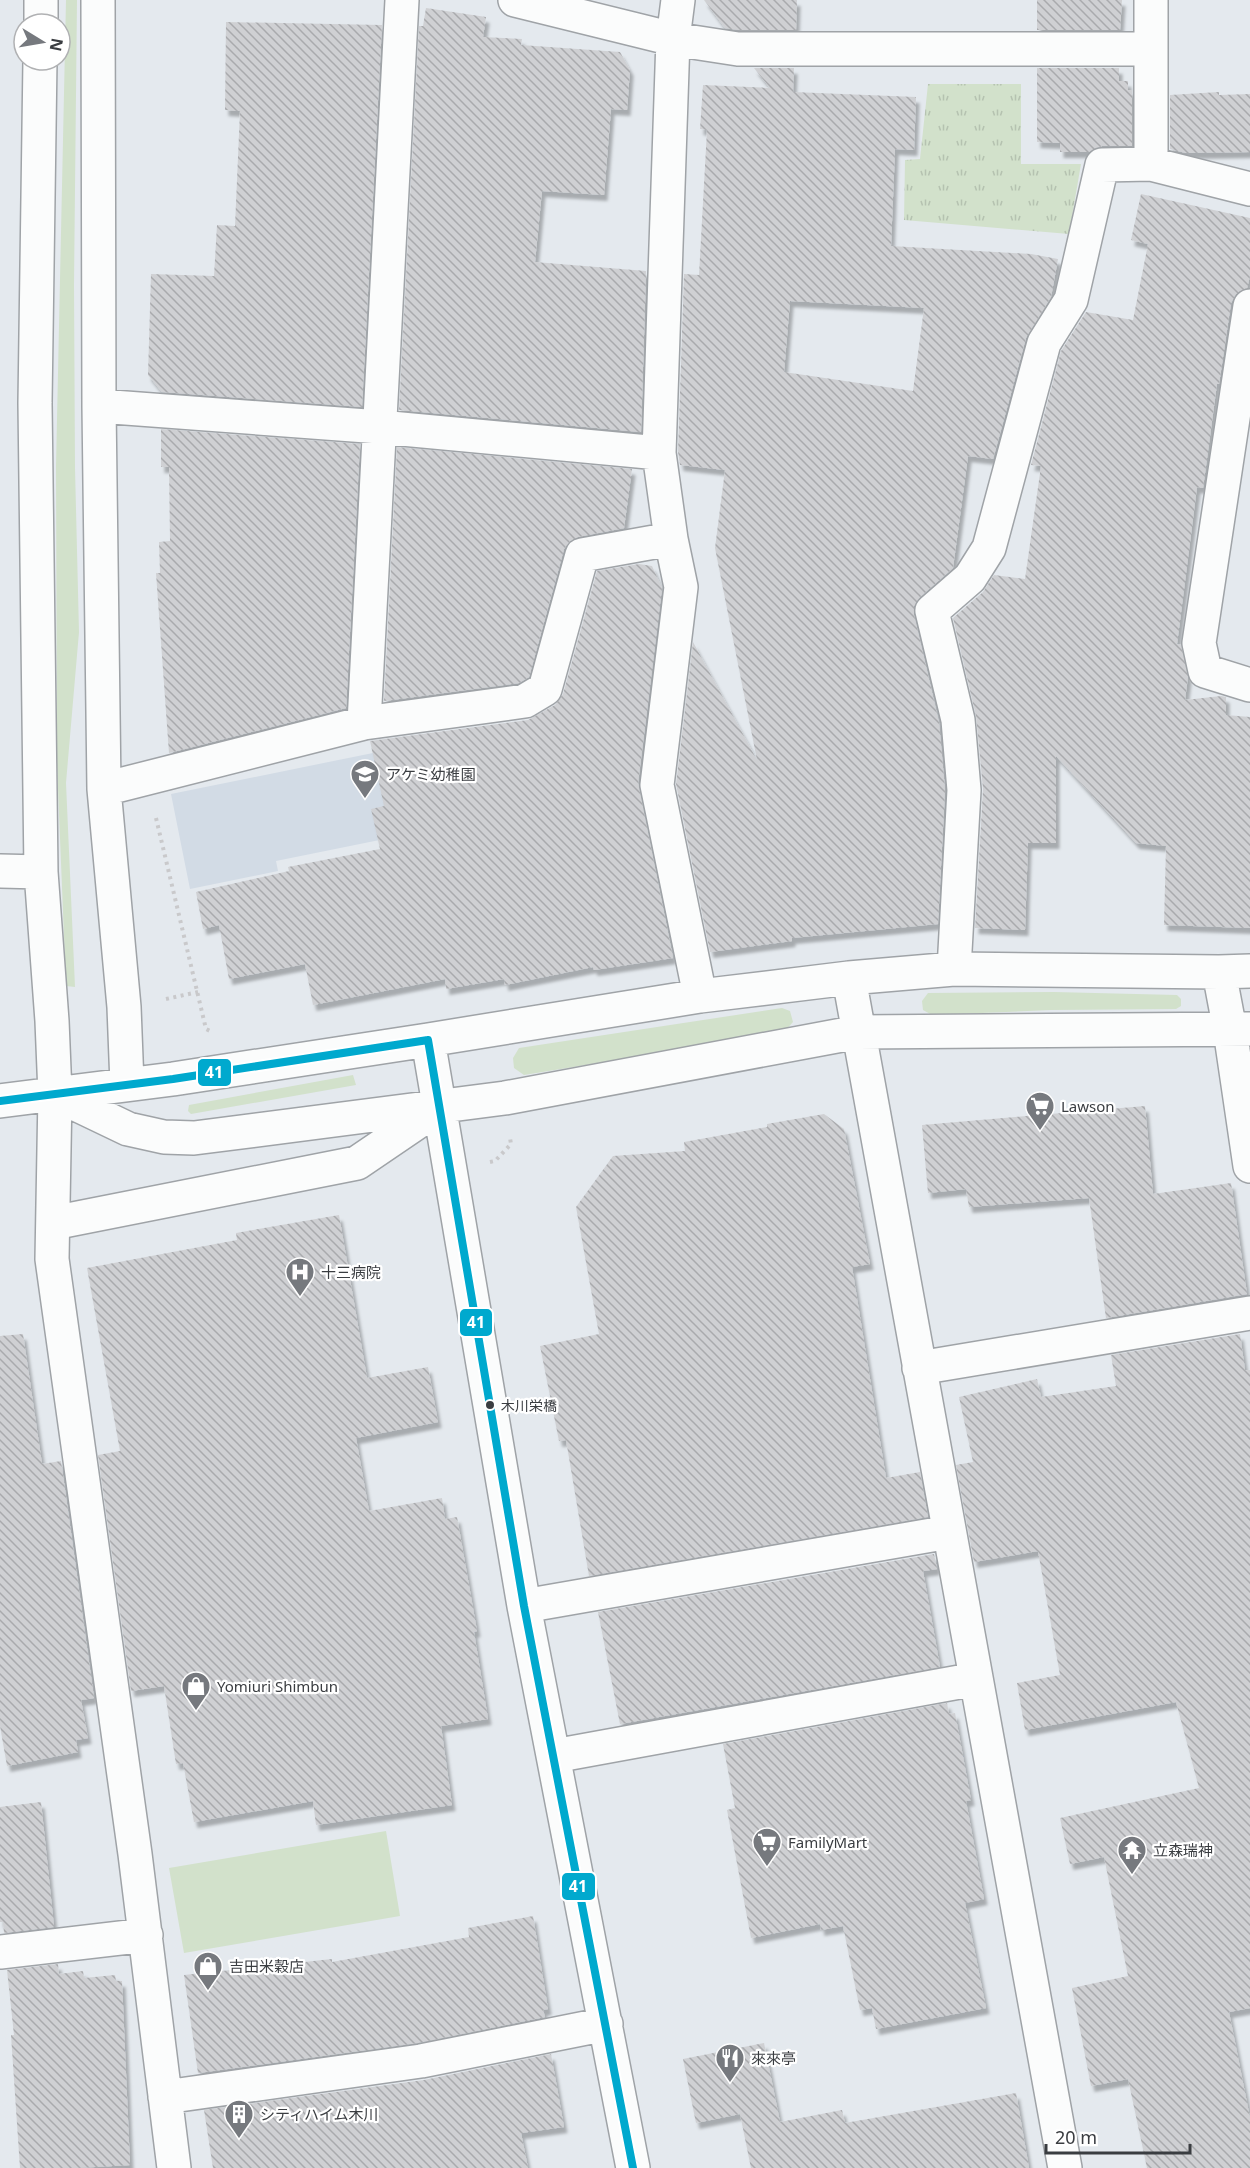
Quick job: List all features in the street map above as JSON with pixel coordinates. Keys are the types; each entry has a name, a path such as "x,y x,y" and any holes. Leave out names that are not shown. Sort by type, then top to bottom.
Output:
{"street":[{"path":"98,0 99,406 104,789 124,1007 127,1084"},
{"path":"364,723 402,0"},
{"path":"515,0 673,39 738,49 1152,49"},
{"path":"678,0 673,39 659,453 671,539 681,587 657,785 700,996"},
{"path":"1151,0 1151,165"},
{"path":"40,72 35,403 41,872 55,1094 52,1259 146,1935 174,2168"},
{"path":"954,969 964,790 958,720 932,611 970,578 989,548 1044,343 1071,300 1102,165 1151,165 1250,189"},
{"path":"1250,306 1199,643 1205,671 1250,685"},
{"path":"99,406 380,427 659,453"},
{"path":"104,789 364,723 525,701 545,689 582,555 671,539"},
{"path":"0,871 41,872"},
{"path":"0,1101 185,1077 428,1041 700,996 849,978 954,969 1234,971 1250,1166"},
{"path":"849,978 1065,2168"},
{"path":"55,1094 128,1129 164,1137 194,1138 516,1096 858,1032 1240,1029"},
{"path":"428,1041 524,1606 633,2168"},
{"path":"53,1223 357,1164 439,1107"},
{"path":"919,1368 1250,1313"},
{"path":"524,1606 949,1532"},
{"path":"554,1756 976,1679"},
{"path":"0,1952 146,1935"},
{"path":"165,2097 421,2061 606,2024"}],"path":[{"path":"146,778 206,1029 214,1033"},
{"path":"495,1161 511,1144"}],"shaded area":[{"name":"アケミ幼稚園","path":"555,716 424,831 276,861 278,871 190,889 171,794"}],"green space":[{"path":"66,0 77,0 74,285 79,632 66,783 75,987 66,986 57,764 56,466 64,72 72,72 72,12 66,12"},
{"path":"928,84 1021,84 1021,164 1081,164 1069,234 904,220 905,160 920,159"},
{"path":"1054,992 1177,995 1181,999 1181,1006 1176,1009 1051,1010 932,1015 923,1010 922,1001 928,993"},
{"path":"782,1008 790,1011 793,1022 783,1033 524,1075 514,1068 513,1058 519,1048"},
{"path":"353,1075 356,1085 191,1114 188,1111 189,1105"},
{"path":"386,1831 400,1916 184,1953 169,1868"}],"building":[{"path":"704,0 797,0 796,30 725,28"},
{"path":"1037,0 1122,0 1120,30 1037,30"},
{"path":"426,8 486,17 483,37 522,39 521,45 620,52 630,70 627,110 611,109 604,195 542,191 535,262 646,271 641,432 399,410 419,26 423,26"},
{"path":"226,22 382,25 362,407 162,392 148,375 151,274 214,276 217,225 235,226 240,111 225,110"},
{"path":"754,68 794,68 793,92 916,97 914,150 895,149 891,246 1031,254 1058,259 1051,297 1026,338 993,459 968,456 953,568 920,597 914,606 914,615 939,723 945,790 938,924 792,938 792,941 710,952 676,784 693,642 757,760 715,548 725,470 680,465 678,452 684,274 699,275 707,130 700,129 703,85 770,88","holes":["790,301 924,308 913,391 784,372"]},
{"path":"1037,68 1119,68 1119,81 1128,81 1128,90 1132,90 1132,146 1102,146 1089,152 1060,152 1060,143 1037,142"},
{"path":"1219,92 1219,95 1250,94 1250,152 1186,153 1170,149 1170,95"},
{"path":"1141,194 1250,218 1250,276 1247,288 1236,294 1231,303 1203,488 1197,487 1177,644 1181,645 1188,677 1185,700 1226,697 1226,715 1250,717 1250,928 1164,925 1166,846 1136,843 1056,756 1056,843 1028,843 1025,930 975,928 983,789 976,716 953,618 983,592 994,575 1025,579 1041,466 1031,465 1061,351 1086,312 1133,320 1148,244 1131,240"},
{"path":"161,429 360,444 346,708 169,753 156,573 160,573 159,542 170,541 169,467 161,467"},
{"path":"397,447 632,469 624,528 578,537 570,541 564,549 529,677 519,683 384,701"},
{"path":"639,564 652,566 662,588 638,783 673,958 594,970 593,967 505,985 504,979 446,989 445,979 313,1005 305,964 229,979 219,925 203,929 196,892 289,871 288,867 380,849 371,809 384,806 370,741 528,720 555,705 563,694 597,571"},
{"path":"1145,1106 1153,1194 1231,1183 1247,1294 1106,1318 1089,1198 969,1207 966,1189 928,1193 922,1125"},
{"path":"824,1114 844,1129 870,1264 852,1267 886,1478 920,1472 928,1517 589,1576 566,1440 559,1441 540,1346 599,1334 576,1207 613,1156 685,1151 684,1142"},
{"path":"339,1215 367,1378 428,1367 438,1422 356,1438 369,1511 442,1498 445,1519 457,1517 477,1631 474,1632 488,1719 441,1726 452,1805 316,1825 313,1801 194,1822 183,1763 176,1764 164,1686 131,1691 98,1455 120,1451 87,1268 237,1240 236,1233"},
{"path":"23,1334 42,1464 61,1461 94,1698 81,1700 88,1738 76,1740 78,1752 7,1766 0,1726 0,1336"},
{"path":"1240,1334 1245,1370 1250,1370 1250,2008 1229,2012 1250,2118 1250,2168 1147,2168 1128,2079 1091,2086 1072,1988 1128,1976 1104,1857 1070,1864 1060,1818 1199,1788 1176,1702 1025,1730 1017,1683 1060,1675 1038,1551 974,1562 956,1465 973,1462 959,1397 1037,1379 1041,1397 1116,1386 1111,1355"},
{"path":"934,1554 937,1569 923,1571 940,1667 620,1724 598,1612"},
{"path":"947,1703 949,1714 955,1713 971,1800 966,1801 984,1899 965,1903 986,2008 876,2029 872,2008 860,2010 843,1926 821,1930 820,1924 751,1938 727,1810 735,1808 723,1744"},
{"path":"41,1802 54,1927 4,1933 3,1922 0,1922 0,1807"},
{"path":"533,1916 548,2009 543,2010 545,2017 418,2043 198,2073 184,1975 332,1959 332,1962 469,1937 468,1928"},
{"path":"58,1964 59,1974 83,1971 84,1978 115,1975 116,1981 122,1981 130,2165 20,2168 11,2035 14,2035 7,1970"},
{"path":"764,2043 780,2122 842,2110 845,2123 1016,2093 1029,2168 751,2168 740,2114 696,2123 683,2059"},
{"path":"551,2054 564,2127 521,2133 528,2168 213,2168 204,2110 424,2080"}],"transit line":[{"name":"41","path":"428,1040 524,1606 633,2168"},
{"name":"41","path":"0,1101 173,1079 428,1040"}],"place":[{"name":"アケミ幼稚園","path":"365,800"},
{"name":"Lawson","path":"1040,1132"},
{"name":"十三病院","path":"300,1298"},
{"name":"木川栄橋","path":"490,1405"},
{"name":"Yomiuri Shimbun","path":"196,1712"},
{"name":"FamilyMart","path":"767,1868"},
{"name":"立森瑞神","path":"1132,1876"},
{"name":"吉田米穀店","path":"208,1992"},
{"name":"來來亭","path":"730,2084"},
{"name":"シティハイム木川","path":"239,2140"}]}
